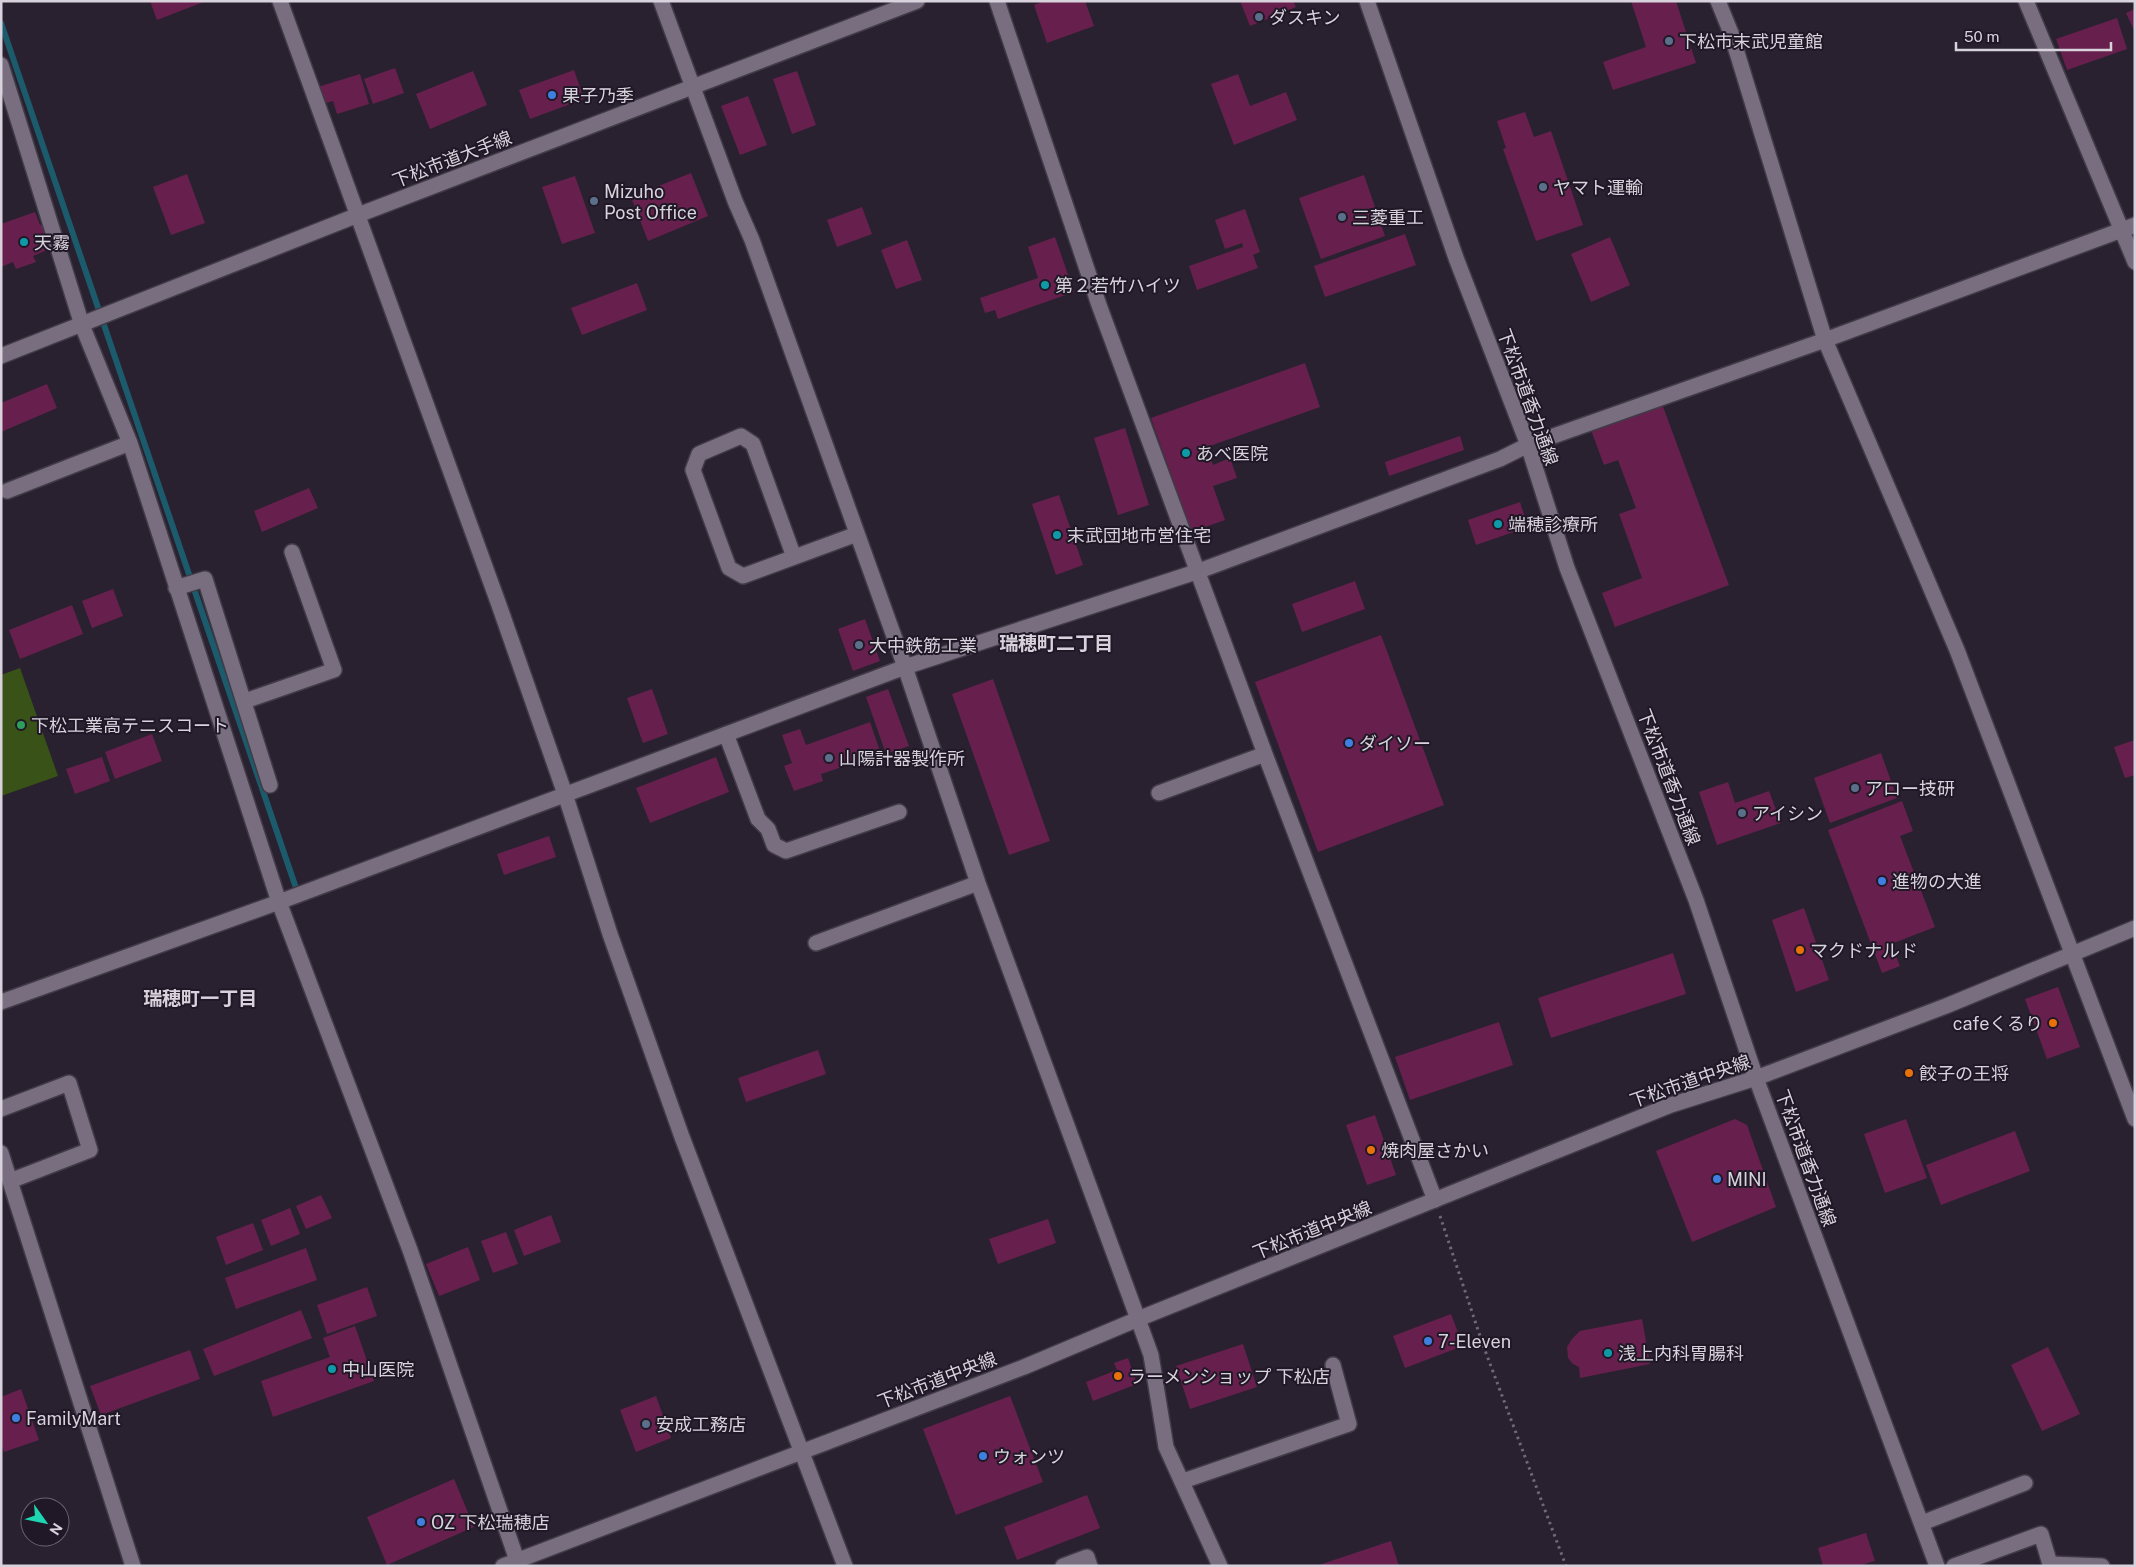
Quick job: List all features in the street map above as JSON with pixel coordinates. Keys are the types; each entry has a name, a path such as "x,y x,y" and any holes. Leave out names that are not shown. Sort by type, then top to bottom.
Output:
{"street":[{"path":"280,1 565,794 610,934 682,1138 845,1566"},
{"path":"661,1 735,202 752,240 905,667 978,883 1151,1355 1166,1447 1220,1566"},
{"name":"下松市道大手線","path":"1,356 358,215 694,88 917,1"},
{"path":"997,1 1099,305 1199,571 1265,754 1435,1200"},
{"name":"下松市道香力通線","path":"1367,1 1456,258 1528,445 1568,568 1696,900 1756,1078 1937,1566"},
{"path":"1718,1 1731,33 1825,340 1957,650 2135,1119"},
{"path":"2026,1 2129,228 2135,262"},
{"path":"1,65 82,325 130,444 279,902 410,1250 513,1564"},
{"path":"1,1002 279,902 905,667 1199,571 1491,462 1528,445 1825,340 2129,228"},
{"path":"794,557 753,444 741,436 699,454 693,470 729,568 743,576 857,534"},
{"path":"7,491 130,444"},
{"path":"245,700 334,670 292,552"},
{"path":"176,588 205,579 245,700 270,785"},
{"path":"726,734 758,819 768,829 774,845 786,851 899,812"},
{"path":"1159,793 1265,754"},
{"path":"816,943 978,883"},
{"name":"下松市道中央線","path":"513,1564 1024,1367 1138,1319 1671,1105 1756,1078 1946,1006 2135,928"},
{"path":"1,1109 69,1083 90,1150 10,1181"},
{"path":"1,1153 133,1566"},
{"path":"1183,1481 1349,1424 1333,1365"},
{"path":"1922,1523 2025,1483"},
{"path":"1954,1566 2041,1534 2050,1564 2102,1566"},
{"path":"1063,1566 1087,1558 1090,1566"}],"path":[{"path":"1435,1200 1484,1345 1566,1566"}],"green space":[{"name":"下松工業高テニスコート","path":"20,668 58,776 1,796 1,675"}],"building":[{"path":"150,1 206,1 157,20"},
{"path":"1044,1 1085,1 1094,26 1047,43 1034,5"},
{"name":"ダスキン","path":"1240,1 1293,1 1296,7 1250,26"},
{"path":"1631,1 1676,1 1696,63 1613,90 1603,62 1646,47"},
{"path":"2135,9 2135,32 2126,13"},
{"path":"2117,18 2127,49 2067,70 2056,39"},
{"path":"395,68 404,93 373,104 364,79"},
{"name":"果子乃季","path":"574,70 584,99 530,119 519,90"},
{"path":"473,71 487,105 430,129 416,94"},
{"path":"797,71 816,125 792,134 773,79"},
{"path":"360,74 369,104 337,114 333,101 323,104 318,87"},
{"path":"1238,74 1250,106 1286,92 1297,120 1234,145 1211,84"},
{"path":"748,96 767,145 740,155 721,106"},
{"name":"ヤマト運輸","path":"1525,112 1534,137 1551,131 1583,225 1536,241 1503,149 1506,148 1497,121"},
{"path":"691,173 708,216 648,241 631,197"},
{"path":"187,174 205,223 171,235 153,187"},
{"name":"三菱重工","path":"1364,175 1385,236 1321,259 1299,198"},
{"path":"575,176 595,233 562,244 542,187"},
{"path":"862,207 872,234 837,247 827,220"},
{"path":"1245,209 1260,252 1253,255 1258,268 1197,290 1189,266 1243,247 1242,243 1225,249 1215,220"},
{"name":"天霧","path":"35,212 40,225 46,223 52,241 43,244 45,251 33,256 36,262 16,269 13,262 1,267 1,224"},
{"path":"1405,234 1416,265 1325,297 1314,266"},
{"name":"第２若竹ハイツ","path":"1055,237 1074,292 998,319 995,310 985,313 980,298 1038,278 1028,247"},
{"path":"1610,237 1630,285 1591,302 1571,254"},
{"path":"907,240 922,280 896,289 881,250"},
{"path":"637,283 647,310 582,335 571,308"},
{"name":"あべ医院","path":"1305,363 1320,407 1207,447 1213,465 1230,458 1237,478 1213,486 1225,520 1191,532 1151,418"},
{"path":"47,384 57,408 1,432 1,403"},
{"path":"1662,404 1729,585 1615,627 1602,593 1642,578 1619,514 1636,508 1618,460 1604,465 1591,430"},
{"path":"1125,428 1149,505 1118,515 1094,438"},
{"path":"1460,436 1464,450 1389,476 1385,462"},
{"path":"309,488 318,508 262,532 254,511"},
{"name":"末武団地市営住宅","path":"1059,495 1083,565 1056,575 1032,504"},
{"name":"端穂診療所","path":"1520,502 1528,527 1476,545 1468,520"},
{"path":"1355,581 1365,609 1302,632 1292,604"},
{"path":"113,589 123,616 92,628 82,601"},
{"path":"72,605 83,634 20,659 9,630"},
{"name":"大中鉄筋工業","path":"865,619 880,661 853,671 838,629"},
{"name":"ダイソー","path":"1381,635 1444,805 1318,852 1255,682"},
{"path":"993,679 1050,841 1009,855 952,694"},
{"path":"652,689 668,734 643,743 627,698"},
{"path":"888,689 909,746 886,754 866,697"},
{"name":"山陽計器製作所","path":"870,722 881,754 821,774 823,781 794,791 784,766 792,763 782,735 800,729 806,745"},
{"path":"152,734 162,761 115,779 105,752"},
{"path":"2135,740 2135,775 2125,778 2114,747"},
{"name":"アロー技研","path":"1881,753 1897,798 1830,823 1814,778"},
{"path":"102,757 110,781 75,794 66,769"},
{"path":"716,757 729,792 650,823 636,788"},
{"name":"アイシン","path":"1728,782 1735,803 1769,791 1781,823 1717,845 1699,792"},
{"name":"進物の大進","path":"1902,801 1913,831 1900,836 1935,927 1891,944 1900,966 1882,973 1828,830"},
{"path":"549,836 556,857 504,875 497,854"},
{"name":"マクドナルド","path":"1804,908 1829,980 1796,992 1772,920"},
{"path":"1673,953 1686,994 1551,1038 1538,998"},
{"name":"cafeくるり","path":"2058,987 2080,1047 2047,1059 2025,999"},
{"path":"1499,1022 1513,1065 1410,1100 1395,1057"},
{"path":"818,1050 826,1074 746,1102 738,1078"},
{"name":"焼肉屋さかい","path":"1375,1115 1396,1175 1367,1185 1346,1125"},
{"name":"MINI","path":"1735,1119 1747,1125 1776,1207 1692,1242 1656,1151"},
{"path":"1906,1119 1927,1178 1885,1193 1864,1134"},
{"path":"2015,1131 2030,1171 1941,1205 1926,1165"},
{"path":"321,1195 332,1218 306,1229 296,1206"},
{"path":"290,1208 300,1234 271,1246 261,1220"},
{"path":"551,1215 561,1242 524,1256 514,1230"},
{"path":"1048,1219 1056,1243 998,1264 989,1239"},
{"path":"253,1223 263,1250 226,1265 216,1237"},
{"path":"506,1232 518,1264 493,1273 481,1241"},
{"path":"468,1247 480,1280 439,1296 426,1264"},
{"path":"306,1248 317,1280 236,1309 225,1278"},
{"path":"367,1287 377,1316 327,1334 317,1305"},
{"path":"301,1310 312,1338 214,1376 203,1349"},
{"name":"7-Eleven","path":"1451,1314 1463,1346 1405,1368 1393,1336"},
{"name":"浅上内科胃腸科","path":"1642,1319 1650,1364 1580,1378 1579,1367 1568,1358 1567,1347 1580,1331"},
{"name":"中山医院","path":"355,1326 374,1381 273,1417 261,1381 330,1357 323,1338"},
{"path":"1243,1344 1257,1387 1190,1409 1176,1366"},
{"path":"2048,1347 2080,1414 2042,1431 2011,1365"},
{"path":"190,1350 200,1379 101,1415 90,1386"},
{"name":"ラーメンショップ 下松店","path":"1128,1358 1137,1384 1093,1401 1086,1382 1117,1370 1114,1363"},
{"name":"FamilyMart","path":"21,1389 39,1440 4,1452 1,1442 1,1397"},
{"name":"安成工務店","path":"656,1396 671,1438 636,1452 620,1410"},
{"name":"ウォンツ","path":"1010,1396 1043,1482 956,1515 923,1429"},
{"name":"OZ 下松瑞穂店","path":"454,1479 474,1527 387,1565 367,1517"},
{"path":"1087,1495 1100,1528 1017,1560 1004,1527"},
{"path":"1866,1533 1875,1561 1858,1566 1823,1566 1818,1548"},
{"path":"1391,1541 1399,1566 1319,1566 1319,1565"}],"waterway":[{"path":"1,23 295,885"}],"place":[{"name":"ダスキン","path":"1259,17"},
{"name":"下松市末武児童館","path":"1669,41"},
{"name":"果子乃季","path":"552,95"},
{"name":"ヤマト運輸","path":"1543,187"},
{"name":"Mizuho Post Office","path":"594,201"},
{"name":"三菱重工","path":"1342,217"},
{"name":"天霧","path":"24,242"},
{"name":"第２若竹ハイツ","path":"1045,285"},
{"name":"あべ医院","path":"1186,453"},
{"name":"端穂診療所","path":"1498,524"},
{"name":"末武団地市営住宅","path":"1057,535"},
{"name":"大中鉄筋工業","path":"859,645"},
{"name":"下松工業高テニスコート","path":"21,725"},
{"name":"ダイソー","path":"1349,743"},
{"name":"山陽計器製作所","path":"829,758"},
{"name":"アロー技研","path":"1855,788"},
{"name":"アイシン","path":"1742,813"},
{"name":"進物の大進","path":"1882,881"},
{"name":"マクドナルド","path":"1800,950"},
{"name":"cafeくるり","path":"2053,1023"},
{"name":"餃子の王将","path":"1909,1073"},
{"name":"焼肉屋さかい","path":"1371,1150"},
{"name":"MINI","path":"1717,1179"},
{"name":"7-Eleven","path":"1428,1341"},
{"name":"浅上内科胃腸科","path":"1608,1353"},
{"name":"中山医院","path":"332,1369"},
{"name":"ラーメンショップ 下松店","path":"1118,1376"},
{"name":"FamilyMart","path":"16,1418"},
{"name":"安成工務店","path":"646,1424"},
{"name":"ウォンツ","path":"983,1456"},
{"name":"OZ 下松瑞穂店","path":"421,1522"}],"district":[{"name":"瑞穂町二丁目","path":"1056,643"},
{"name":"瑞穂町一丁目","path":"200,998"}]}
